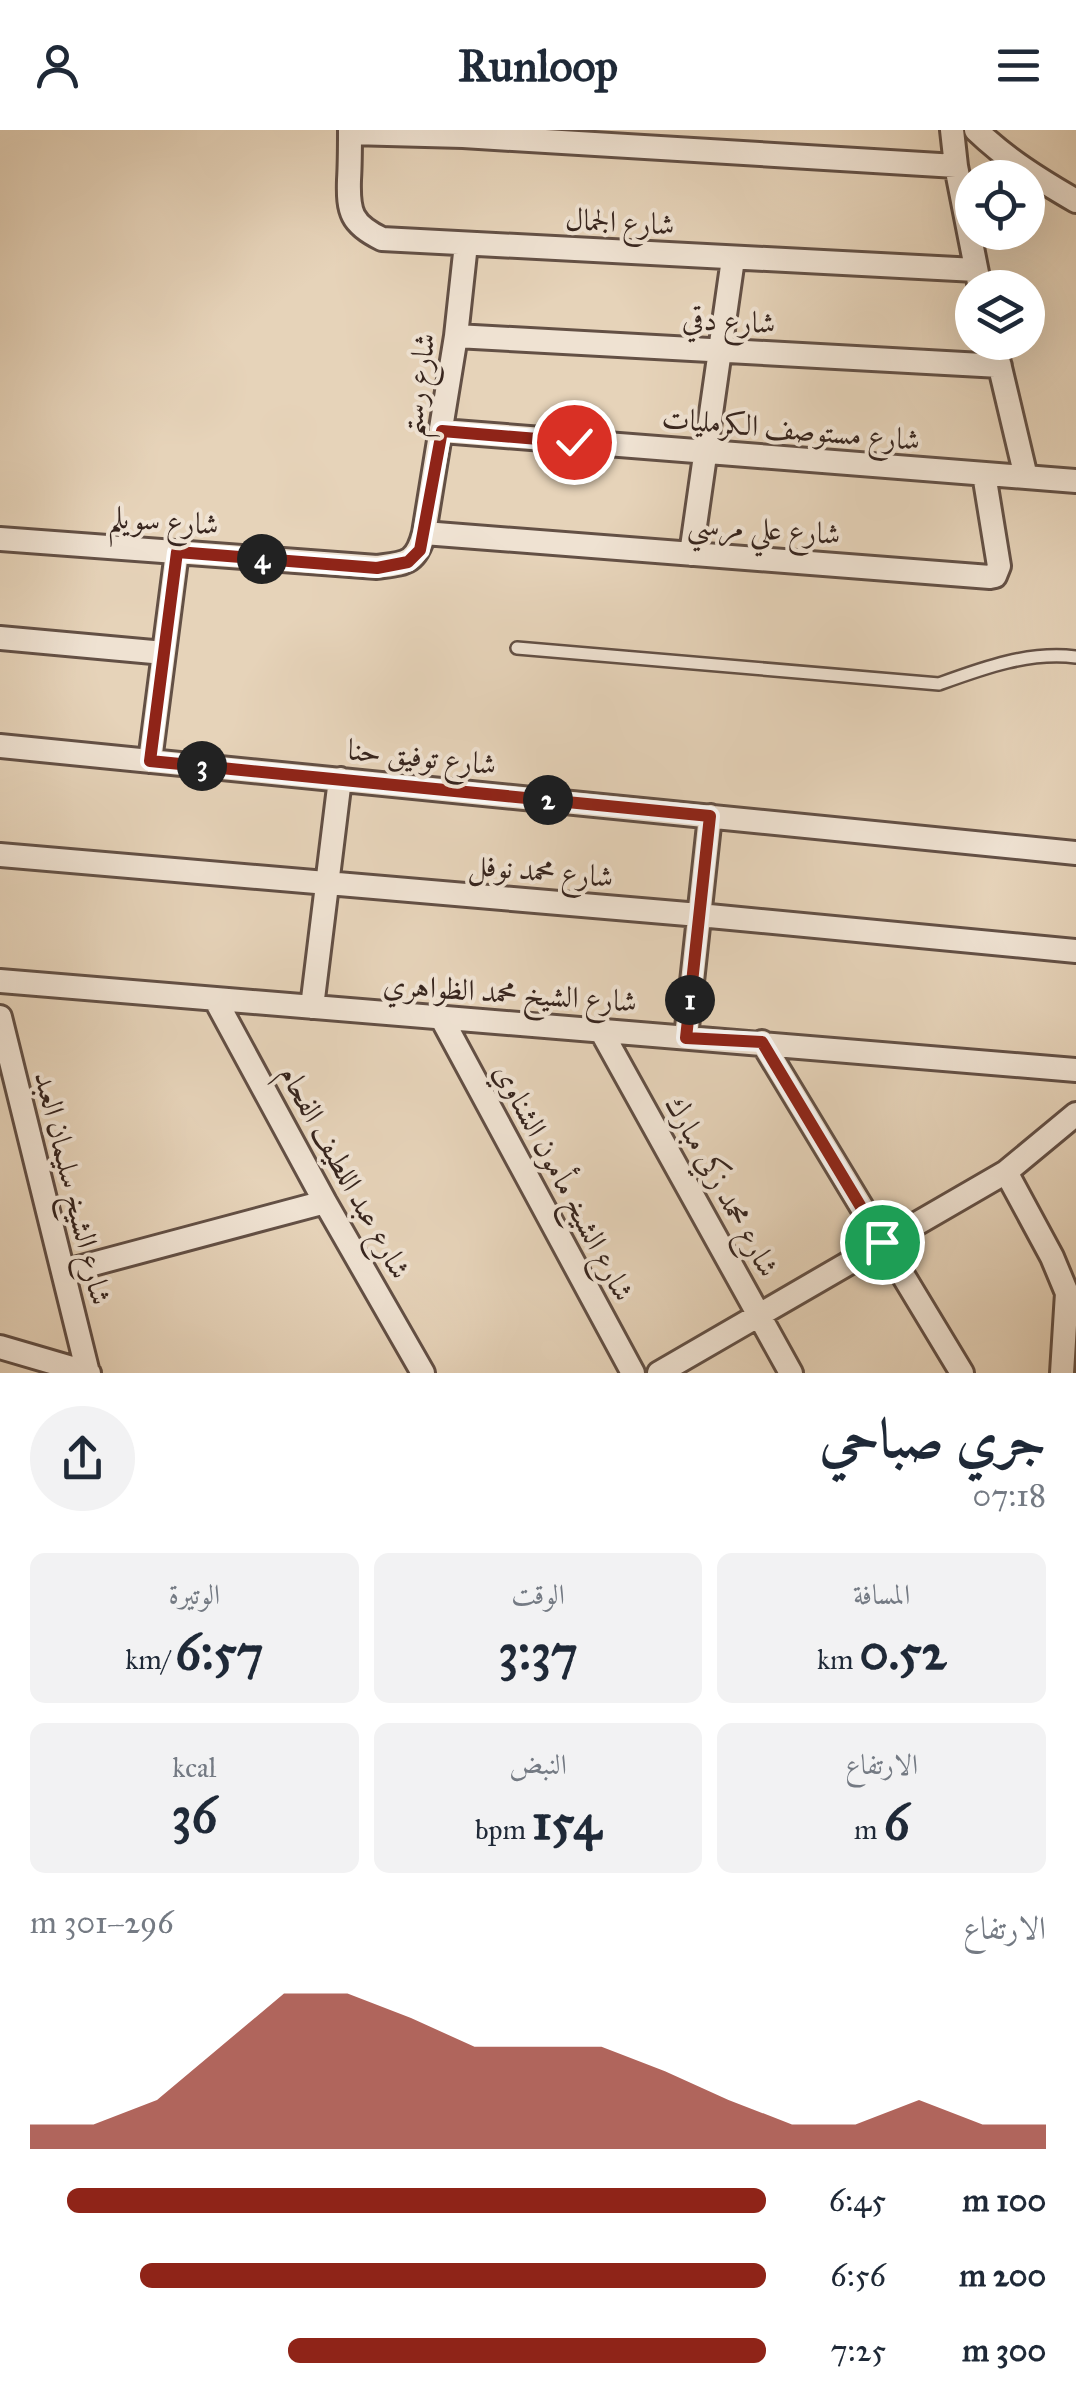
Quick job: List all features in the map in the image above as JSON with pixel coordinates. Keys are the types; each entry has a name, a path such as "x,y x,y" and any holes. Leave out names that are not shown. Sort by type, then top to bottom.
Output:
{"street":[{"path":"952,130 955,160"},
{"path":"976,130 996,149 1076,200"},
{"path":"350,131 713,140 955,166"},
{"name":"شارع الجمال","path":"350,131 348,207 368,232 382,238 732,258 955,277"},
{"name":"شارع رستم","path":"424,533 456,336 466,244"},
{"path":"691,554 732,258"},
{"name":"شارع دقي","path":"456,336 720,351 955,354"},
{"path":"998,360 1026,477"},
{"name":"شارع مستوصف الكرمليات","path":"442,431 1076,481"},
{"name":"شارع علي مرسي","path":"424,533 995,576 999,566 984,474"},
{"name":"شارع سويلم","path":"0,539 377,568 408,562 420,550 424,533"},
{"path":"150,761 177,552"},
{"path":"0,638 164,653"},
{"name":"شارع توفيق حنا","path":"0,746 1076,853"},
{"path":"312,1007 340,780"},
{"path":"686,1038 710,816"},
{"name":"شارع محمد نوفل","path":"0,855 1076,951"},
{"name":"شارع الشيخ محمد الظواهري","path":"0,981 1076,1070"},
{"name":"شارع عبد اللطيف الفحام","path":"215,999 325,1202 424,1373"},
{"name":"شارع الشيخ سليمان العبد","path":"0,1017 88,1373"},
{"name":"شارع الشيخ مأمون الشناوي","path":"442,1019 633,1373"},
{"name":"شارع محمد زكي مبارك","path":"600,1029 791,1373"},
{"path":"762,1042 962,1373"},
{"path":"659,1373 1006,1172 1076,1114"},
{"path":"1006,1172 1072,1291 1062,1373"},
{"path":"63,1272 325,1202"},
{"path":"0,1348 88,1373"}],"lane":[{"path":"516,648 940,684 1014,661 1052,654 1076,657"}],"route":[{"path":"574,442 442,431 420,550 408,562 377,568 177,552 150,761 710,816 686,1038 762,1042 882,1242"}]}
